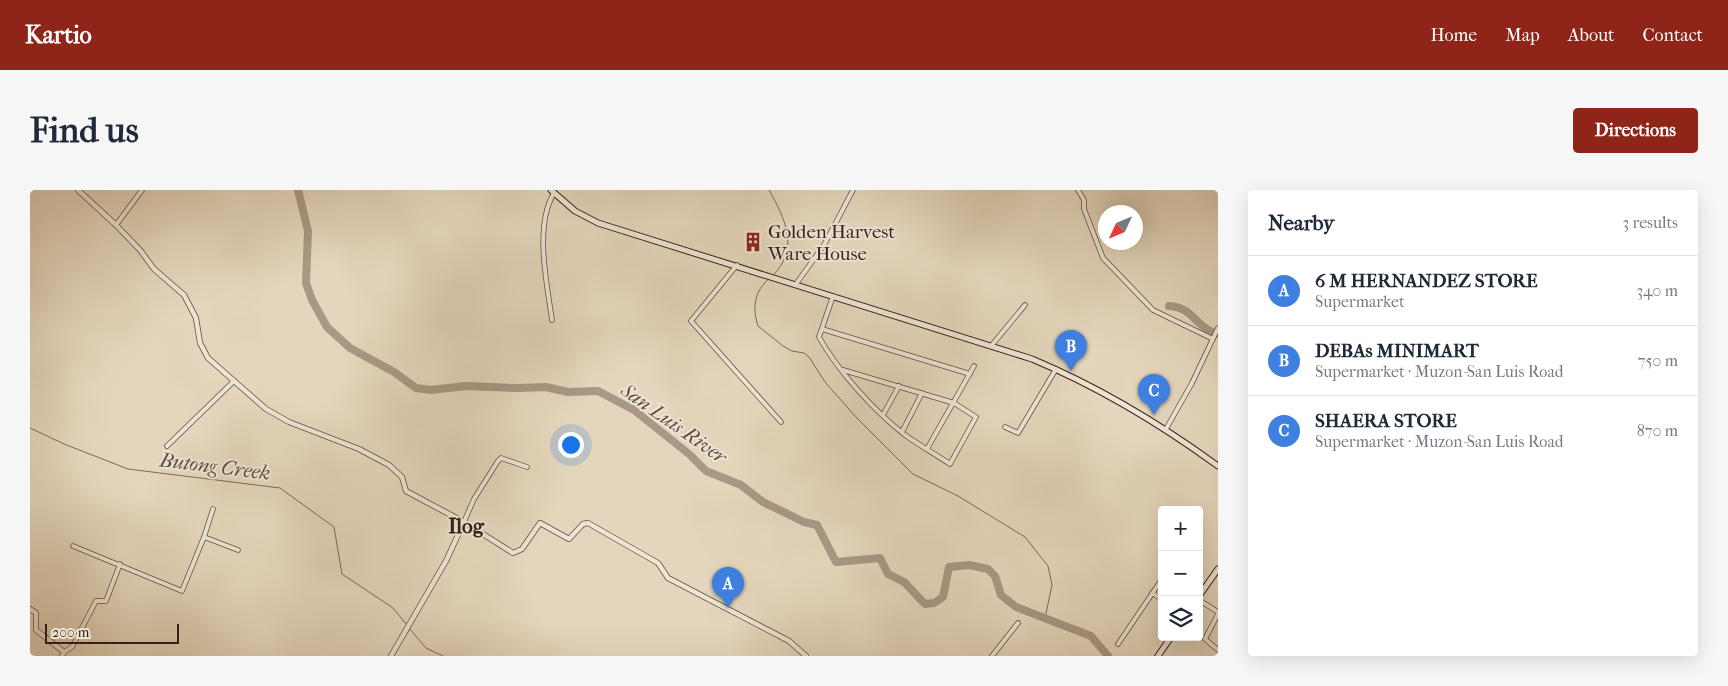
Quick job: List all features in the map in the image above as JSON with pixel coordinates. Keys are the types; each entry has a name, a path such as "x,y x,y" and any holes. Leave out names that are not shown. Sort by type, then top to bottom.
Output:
{"main road":[{"path":"552,192 575,211 598,223 992,345 1056,369 1117,400 1166,429 1218,466"},
{"path":"1203,590 1218,569"},
{"path":"1158,656 1168,641"}],"street":[{"path":"78,190 140,250 154,270 184,295 196,318 203,352 266,409 289,422 359,449 389,465 402,477 406,491 464,522 513,552 522,548 540,523 570,539 583,524 588,523 658,563 668,578 789,641 806,656"},
{"path":"116,225 142,190"},
{"path":"796,284 824,245 853,190"},
{"path":"1078,190 1084,200 1084,209 1103,258 1153,310 1213,337"},
{"path":"552,192 547,210 544,256 552,320"},
{"path":"737,265 691,321 781,422"},
{"path":"833,296 819,337 843,370 883,415 902,432 950,464 976,417 954,403 843,370"},
{"path":"992,345 1025,305"},
{"path":"1166,429 1192,383 1217,328"},
{"path":"822,329 970,374"},
{"path":"927,449 974,366"},
{"path":"1005,427 1018,433 1056,369"},
{"path":"853,382 855,374"},
{"path":"167,446 234,381"},
{"path":"883,415 899,386"},
{"path":"902,432 922,393"},
{"path":"391,656 405,629 453,550 474,499 498,461 501,458 527,467"},
{"path":"73,546 182,591 213,509"},
{"path":"204,537 238,550"},
{"path":"30,610 36,613 36,630 63,654 72,647 96,601 106,601 120,564"},
{"path":"1118,644 1158,585"},
{"path":"1152,593 1158,597"},
{"path":"1203,603 1218,613 1205,639 1218,650"},
{"path":"992,656 1018,623"}],"waterway":[{"name":"San Luis River","path":"298,190 308,231 306,283 312,300 327,327 350,348 394,372 416,388 431,390 466,386 546,387 568,392 598,391 634,410 689,454 706,471 741,485 763,502 804,522 817,525 836,562 880,558 888,574 904,582 925,604 934,603 943,597 949,567 969,565 988,569 995,576 1001,595 1016,607 1091,636 1108,656"},
{"path":"769,190 784,222 788,244 786,255 773,275"},
{"path":"770,278 761,288 756,300 755,312 758,326 783,346 792,351 804,353 809,357 825,382 855,416 913,474 958,496 1025,537 1048,566 1052,585 1045,618"},
{"path":"1169,306 1184,310 1205,328 1218,334"},
{"name":"Butong Creek","path":"30,428 64,444 128,469 280,488 334,527 342,574 393,608 407,625"},
{"name":"Butong Creek","path":"409,628 426,648 443,656"}],"place":[{"name":"Golden Harvest Ware House","path":"753,242"},
{"name":"DEBAs MINIMART","path":"1071,371"},
{"name":"SHAERA STORE","path":"1154,415"},
{"name":"6 M HERNANDEZ STORE","path":"728,608"}],"district":[{"name":"Ilog","path":"466,526"}]}
